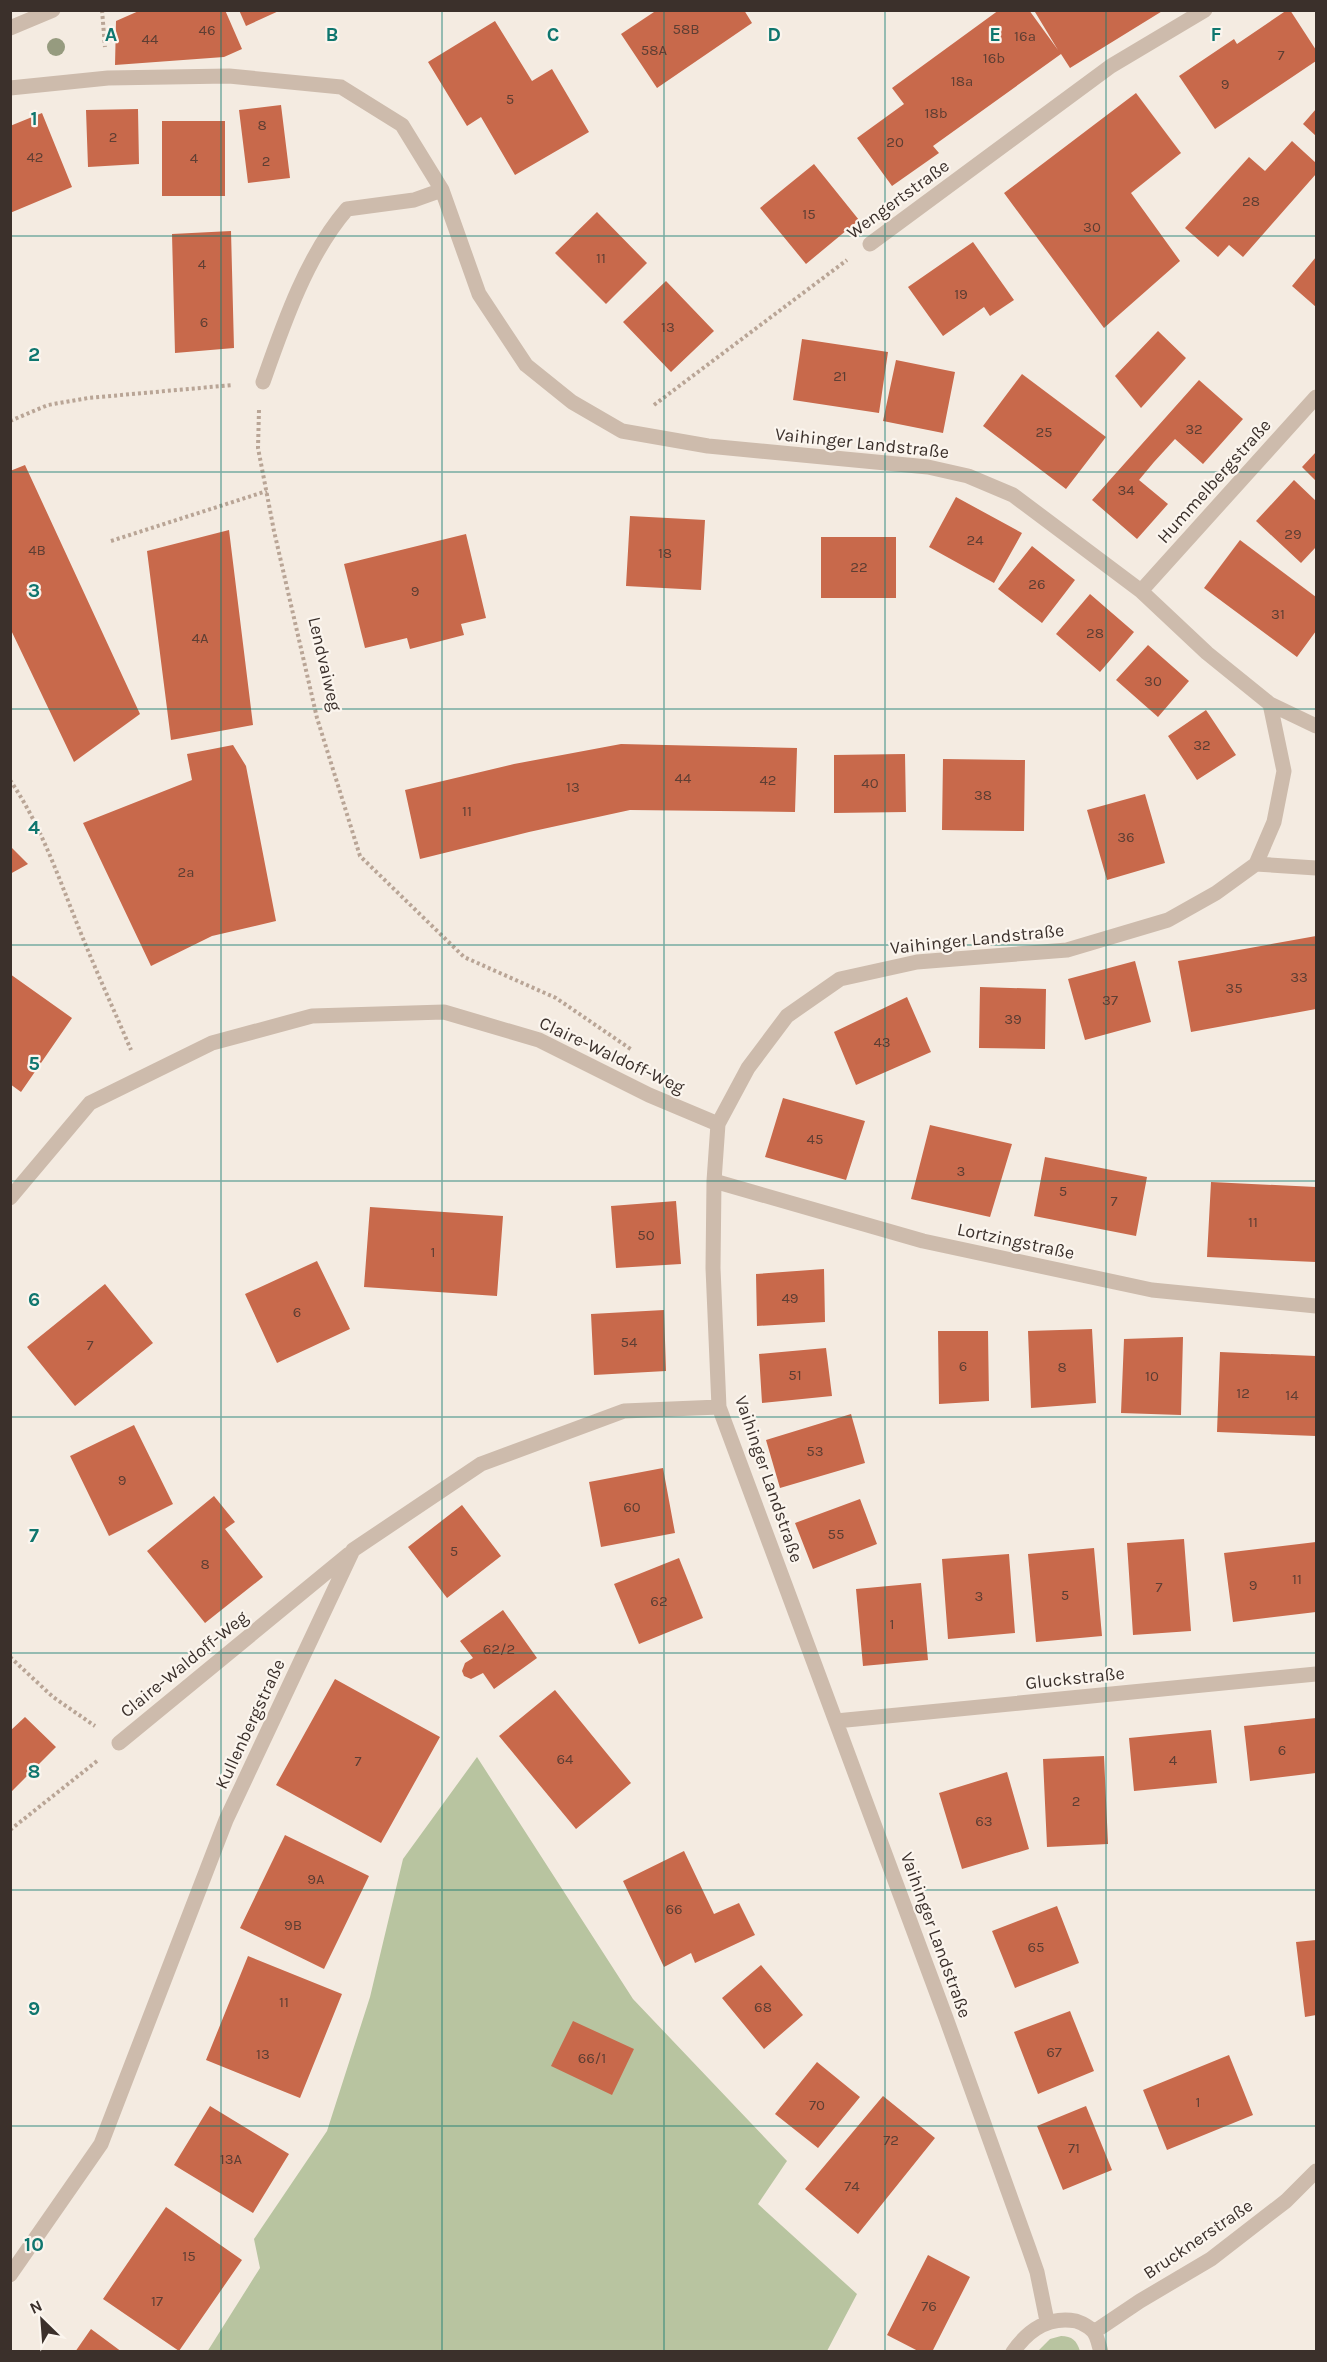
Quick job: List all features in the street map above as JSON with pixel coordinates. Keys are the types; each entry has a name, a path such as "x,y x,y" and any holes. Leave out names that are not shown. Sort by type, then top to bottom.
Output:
{"street":[{"path":"10,28 53,10"},
{"name":"Wengertstraße","path":"870,244 1111,66 1205,10"},
{"name":"Vaihinger Landstraße","path":"10,88 108,78 229,76 341,87 402,125 442,190 479,294 526,365 572,402 622,431 708,446 928,467 968,476 1013,495 1141,591 1207,653 1270,704 1284,771 1275,822 1256,864 1216,893 1168,920 1067,950 917,962 840,979 786,1016 748,1068 718,1124 714,1181 713,1268 719,1407 1034,2264 1047,2322"},
{"path":"263,382 286,317 331,227 347,209 414,200 442,190"},
{"name":"Hummelbergstraße","path":"1141,591 1317,397"},
{"path":"1270,704 1317,726"},
{"path":"1256,864 1317,868"},
{"name":"Claire-Waldoff-Weg","path":"10,1198 90,1103 212,1043 312,1016 444,1012 539,1040 649,1095 718,1124"},
{"name":"Lortzingstraße","path":"714,1181 923,1240 1152,1290 1317,1306"},
{"path":"353,1550 481,1464 624,1411 719,1407"},
{"name":"Claire-Waldoff-Weg","path":"119,1743 353,1550"},
{"name":"Kullenbergstraße","path":"10,2275 101,2144 226,1820 353,1550"},
{"name":"Gluckstraße","path":"836,1721 1317,1674"},
{"name":"Brucknerstraße","path":"1094,2332 1211,2259 1286,2201 1317,2171"},
{"path":"1013,2352 1023,2338 1047,2322 1067,2319 1081,2322 1094,2332 1101,2352"}],"path":[{"path":"102,10 108,78"},
{"name":"Wengertstraße","path":"622,431 870,244"},
{"path":"10,421 48,405 88,398 263,382"},
{"name":"Lendvaiweg","path":"263,382 258,413 258,448 317,718 360,856 464,957 556,998 636,1052 649,1095"},
{"path":"111,541 267,491"},
{"path":"10,780 29,808 55,864 80,931 143,1078"},
{"name":"Claire-Waldoff-Weg","path":"10,1657 53,1697 119,1743"},
{"path":"10,1830 119,1743"}],"green space":[{"path":"477,1757 633,1999 787,2161 758,2204 857,2294 827,2351 207,2352 260,2268 254,2239 327,2131 370,1997 403,1859"},
{"path":"1061,2336 1074,2340 1080,2351 1038,2351 1050,2339"}],"building":[{"path":"141,10 225,10 242,49 224,57 115,65 116,21"},
{"path":"239,10 281,10 246,26"},
{"path":"657,10 744,10 752,23 657,88 621,34"},
{"path":"999,10 1029,10 1058,50 1035,12 1036,10 1164,10 1070,68 1061,54 933,146 939,153 892,186 857,138 904,104 892,88"},
{"path":"1290,10 1316,50 1316,61 1215,129 1179,76 1234,39 1237,44"},
{"path":"495,21 532,81 552,69 589,132 515,175 481,117 467,126 428,62"},
{"path":"1136,93 1181,153 1131,193 1180,261 1104,328 1004,193"},
{"path":"281,105 290,178 248,183 239,110"},
{"path":"138,109 139,164 88,167 86,110"},
{"path":"1316,109 1316,136 1303,124"},
{"path":"42,113 72,187 10,213 10,126"},
{"path":"162,121 225,121 225,196 162,196"},
{"path":"1292,141 1316,163 1316,174 1243,257 1229,245 1218,257 1185,228 1249,157 1265,171"},
{"path":"814,164 859,220 806,264 760,208"},
{"path":"597,212 647,263 606,304 555,253"},
{"path":"231,231 234,348 175,353 172,234"},
{"path":"973,242 1014,300 990,316 984,307 943,336 908,287"},
{"path":"1316,257 1316,307 1292,286"},
{"path":"666,281 714,331 671,372 623,322"},
{"path":"1158,331 1186,358 1141,408 1115,376"},
{"path":"802,339 888,352 879,413 793,400"},
{"path":"896,360 955,372 943,433 883,421"},
{"path":"1022,374 1106,437 1066,489 983,426"},
{"path":"1199,380 1243,419 1203,464 1175,439 1154,462 1139,480 1168,504 1137,539 1092,500"},
{"path":"1316,452 1316,481 1302,467"},
{"path":"25,465 140,714 74,762 10,628 10,471"},
{"path":"1294,480 1316,501 1316,547 1301,563 1256,521"},
{"path":"956,497 1022,533 994,583 929,547"},
{"path":"630,516 705,520 701,590 626,586"},
{"path":"229,530 253,725 171,740 147,551"},
{"path":"466,534 486,618 461,624 464,635 410,649 407,638 365,648 344,564"},
{"path":"821,537 896,537 896,598 821,598"},
{"path":"1240,540 1316,597 1316,631 1297,657 1204,588"},
{"path":"1032,546 1075,580 1042,623 998,589"},
{"path":"1090,594 1134,632 1100,672 1056,634"},
{"path":"1148,645 1189,681 1158,717 1116,680"},
{"path":"1206,710 1236,755 1197,780 1168,736"},
{"path":"621,744 797,748 795,812 630,810 420,859 405,790 514,764"},
{"path":"233,745 246,766 276,921 212,936 151,966 83,823 192,780 187,754"},
{"path":"905,754 906,812 834,813 834,755"},
{"path":"943,759 1025,760 1024,831 942,830"},
{"path":"1145,794 1165,863 1107,880 1087,810"},
{"path":"10,846 28,864 10,874"},
{"path":"1316,936 1316,1009 1191,1032 1178,961"},
{"path":"1135,961 1151,1022 1085,1040 1068,979"},
{"path":"10,974 72,1018 21,1092 10,1084"},
{"path":"980,987 1046,989 1045,1049 979,1048"},
{"path":"907,997 931,1052 856,1085 834,1032"},
{"path":"783,1098 865,1121 846,1180 765,1157"},
{"path":"930,1125 1012,1144 990,1217 911,1199"},
{"path":"1045,1157 1147,1177 1136,1236 1034,1216"},
{"path":"1211,1182 1316,1187 1316,1262 1207,1257"},
{"path":"676,1201 681,1264 616,1268 611,1206"},
{"path":"370,1207 503,1216 497,1296 364,1287"},
{"path":"317,1261 350,1329 277,1363 245,1294"},
{"path":"824,1269 825,1322 757,1326 756,1274"},
{"path":"105,1284 153,1343 75,1406 27,1347"},
{"path":"664,1310 666,1371 594,1375 591,1314"},
{"path":"1092,1329 1096,1403 1031,1408 1028,1331"},
{"path":"938,1331 988,1331 989,1401 939,1404"},
{"path":"1183,1337 1181,1415 1121,1413 1124,1339"},
{"path":"826,1348 832,1396 762,1403 759,1354"},
{"path":"1220,1352 1316,1356 1316,1436 1217,1432"},
{"path":"851,1414 865,1463 780,1488 766,1440"},
{"path":"134,1425 173,1504 109,1536 70,1456"},
{"path":"663,1468 675,1533 601,1547 589,1482"},
{"path":"214,1496 235,1522 225,1529 263,1577 205,1623 147,1551"},
{"path":"860,1499 877,1544 813,1569 795,1523"},
{"path":"462,1505 501,1556 447,1598 408,1547"},
{"path":"1184,1539 1191,1631 1133,1635 1127,1543"},
{"path":"1316,1542 1316,1612 1233,1622 1224,1553"},
{"path":"1094,1548 1102,1636 1036,1642 1028,1554"},
{"path":"1009,1554 1015,1633 948,1639 942,1559"},
{"path":"679,1558 703,1618 639,1644 614,1584"},
{"path":"921,1583 928,1660 863,1666 856,1589"},
{"path":"503,1610 537,1658 494,1689 483,1673 471,1679 464,1676 462,1671 465,1663 473,1658 460,1641"},
{"path":"335,1679 440,1737 381,1843 276,1785"},
{"path":"555,1690 631,1783 576,1829 499,1736"},
{"path":"25,1717 56,1747 10,1793 10,1731"},
{"path":"1316,1718 1316,1773 1250,1781 1244,1726"},
{"path":"1211,1730 1217,1783 1134,1791 1129,1738"},
{"path":"1104,1756 1108,1844 1047,1847 1043,1759"},
{"path":"1007,1772 1029,1849 962,1869 939,1793"},
{"path":"285,1835 369,1876 324,1969 240,1928"},
{"path":"684,1851 714,1914 739,1903 755,1935 695,1963 691,1953 664,1967 623,1881"},
{"path":"1057,1906 1079,1963 1015,1988 992,1931"},
{"path":"1316,1940 1316,2015 1305,2017 1296,1942"},
{"path":"248,1956 342,1994 300,2098 206,2060"},
{"path":"761,1965 803,2015 764,2049 722,1998"},
{"path":"1070,2011 1094,2071 1038,2094 1014,2032"},
{"path":"573,2021 634,2049 612,2095 551,2066"},
{"path":"1229,2055 1253,2115 1167,2150 1143,2090"},
{"path":"817,2062 860,2097 818,2148 775,2114"},
{"path":"883,2096 935,2138 858,2234 805,2189"},
{"path":"210,2106 289,2154 253,2213 174,2165"},
{"path":"1086,2106 1112,2170 1063,2190 1037,2126"},
{"path":"166,2207 242,2260 179,2351 103,2299"},
{"path":"928,2255 970,2277 932,2352 920,2352 887,2335"},
{"path":"91,2329 122,2352 75,2352"}]}
